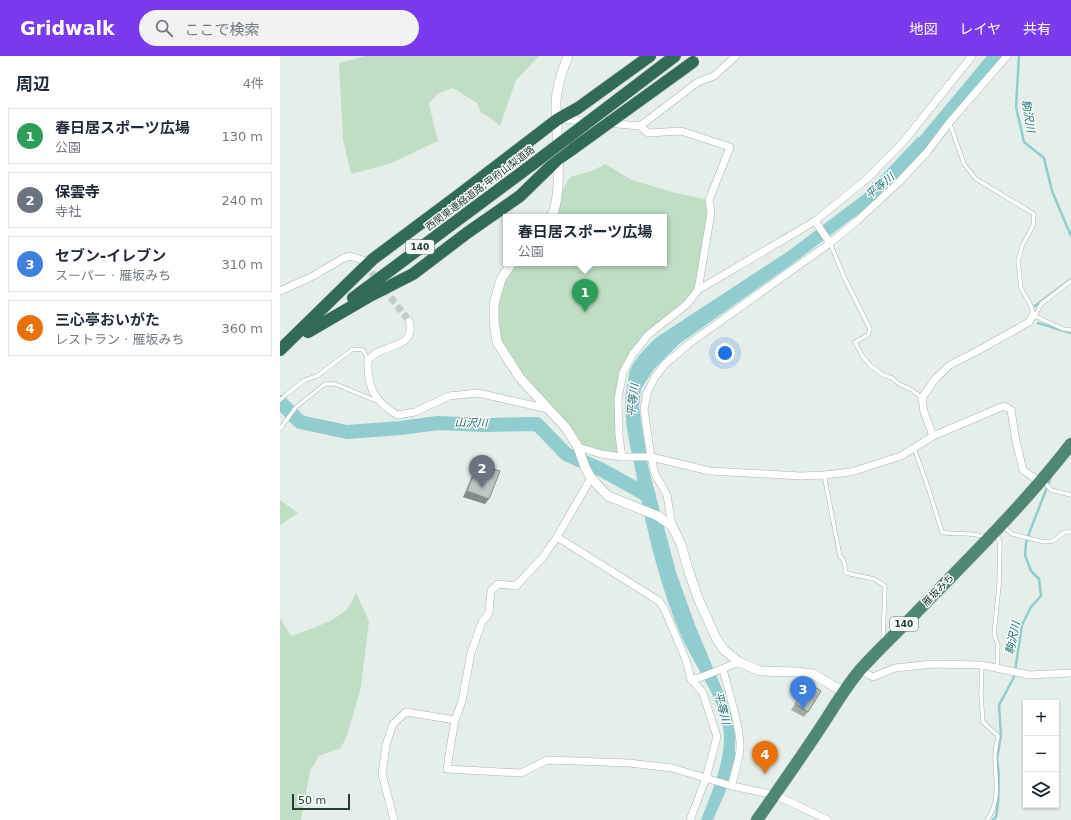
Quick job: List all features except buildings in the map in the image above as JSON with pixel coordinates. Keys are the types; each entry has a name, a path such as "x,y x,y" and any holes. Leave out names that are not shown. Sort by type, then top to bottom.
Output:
{"highway":[{"path":"280,350 373,259 558,119 578,108 650,56"},
{"name":"西関東連絡道路;甲府山梨道路","path":"280,353 675,56"},
{"path":"308,332 368,297 413,274 467,233 520,196 558,159 696,59"},
{"name":"雁坂みち","path":"757,820 842,693 860,670 883,644 1042,482 1071,444"}],"street":[{"path":"552,214 558,198 558,119 556,103 562,72 568,56"},
{"path":"640,126 698,82 714,76 736,56"},
{"path":"622,457 619,436 618,399 623,372 633,354 648,335 687,304 698,290 815,221 868,178 904,141 972,56"},
{"path":"842,693 837,688 813,674 760,671 739,662 724,650 710,626 698,598 681,544 672,526 667,495 655,474 644,409 647,393 655,377 665,364 690,344 830,243 900,181 927,152 949,123 1007,56"},
{"path":"558,119 640,126 648,133 681,132 730,148 709,200 711,213 698,290"},
{"path":"815,221 830,243"},
{"path":"280,291 313,276 349,256 363,260"},
{"path":"510,266 501,279 494,304 494,321 497,342 520,378 566,428 578,449 591,478 608,496 658,516 672,526"},
{"path":"933,436 924,412 922,398 936,378 950,365 1029,322 1033,316"},
{"path":"409,321 411,327 409,335 405,340 396,346 377,352 368,360 370,384 385,408 397,415 415,412 449,396 478,393 548,409"},
{"path":"578,449 622,457 651,457 710,472 824,476 851,472 901,456 933,436 1004,406 1011,410 1023,470 1042,482"},
{"path":"591,478 557,537 543,557 516,586 498,584 491,591 489,614 482,622 471,653 462,701 455,720 450,743 447,770 521,772 547,760 629,763 672,768 732,786 775,795 828,820"},
{"path":"557,537 659,601 664,608 686,660 691,679 703,693 717,736 706,778 690,820"},
{"path":"691,679 699,678 739,662"},
{"path":"860,670 873,678 895,668 933,664 982,665 1029,675 1071,673"},
{"path":"720,669 736,723 740,747 738,763 732,786"},
{"path":"394,820 382,774 386,745 393,724 406,712 455,720"}],"lane":[{"path":"949,123 964,164 976,180 1034,214 1033,226 1022,246 1018,261 1021,288 1032,306 1033,316"},
{"path":"830,243 845,279 870,329 868,335 855,342 863,357 883,375 892,378 922,398"},
{"path":"1033,316 1036,314 1041,304 1071,281"},
{"path":"1033,316 1064,329 1071,330"},
{"path":"280,400 305,380 317,376 353,349 363,350 368,360"},
{"path":"280,429 296,407 325,384 335,384 382,403"},
{"path":"914,448 942,532 982,536 994,532 1012,534 1044,542 1052,542 1065,532 1071,532"},
{"path":"824,476 840,556 844,561 846,572 874,579 885,586 883,644"},
{"path":"1042,482 1051,490 1071,494"},
{"path":"994,532 1000,542 999,585 994,634 998,645 997,668"},
{"path":"982,665 981,696 984,722 998,736 995,760 997,782 993,808 987,820"}],"green space":[{"path":"366,56 539,56 516,80 500,126 488,116 481,113 477,103 453,88 437,94 429,104 438,141 389,164 351,174 343,139 339,63"},
{"path":"605,164 632,180 672,192 709,200 698,290 648,335 623,372 618,399 622,457 578,447 506,358 494,321 494,304 511,266 667,266 667,214 552,214 558,198 570,177 592,171"},
{"path":"280,500 298,513 280,525"},
{"path":"356,593 369,621 361,687 347,735 341,748 319,756 310,771 301,820 280,820 280,618 291,636 319,626 339,616 348,607"}],"water":[{"path":"918,137 937,138 873,203 791,265 679,344 654,369 641,389 639,407 648,466 676,572 695,625 730,708 735,735 735,757 725,793 713,820 701,820 722,759 724,739 723,725 714,698 679,631 658,571 630,447 625,404 630,370 639,356 657,337 787,252 864,194"}],"waterway":[{"name":"平等川","path":"917,151 996,56"},
{"name":"駒沢川","path":"1019,56 1016,107 1024,142 1044,158 1052,191 1071,236"},
{"name":"駒沢川","path":"1035,306 1071,279"},
{"name":"駒沢川","path":"1038,323 1071,333"},
{"name":"山沢川","path":"280,402 300,422 347,432 401,428 438,423 486,425 537,424 566,454 602,470 649,496"},
{"name":"駒沢川","path":"993,820 996,817 998,803 999,775 997,758 1001,736 999,705 1014,677 1022,625 1031,607 1041,596 1039,579 1031,571 1025,555 1026,543 1051,477"}],"tunnel":[{"path":"365,264 409,321"}],"place":[{"name":"春日居スポーツ広場","path":"585,312"},
{"name":"保雲寺","path":"482,488"},
{"name":"セブン-イレブン","path":"803,709"},
{"name":"三心亭おいがた","path":"765,774"}]}
